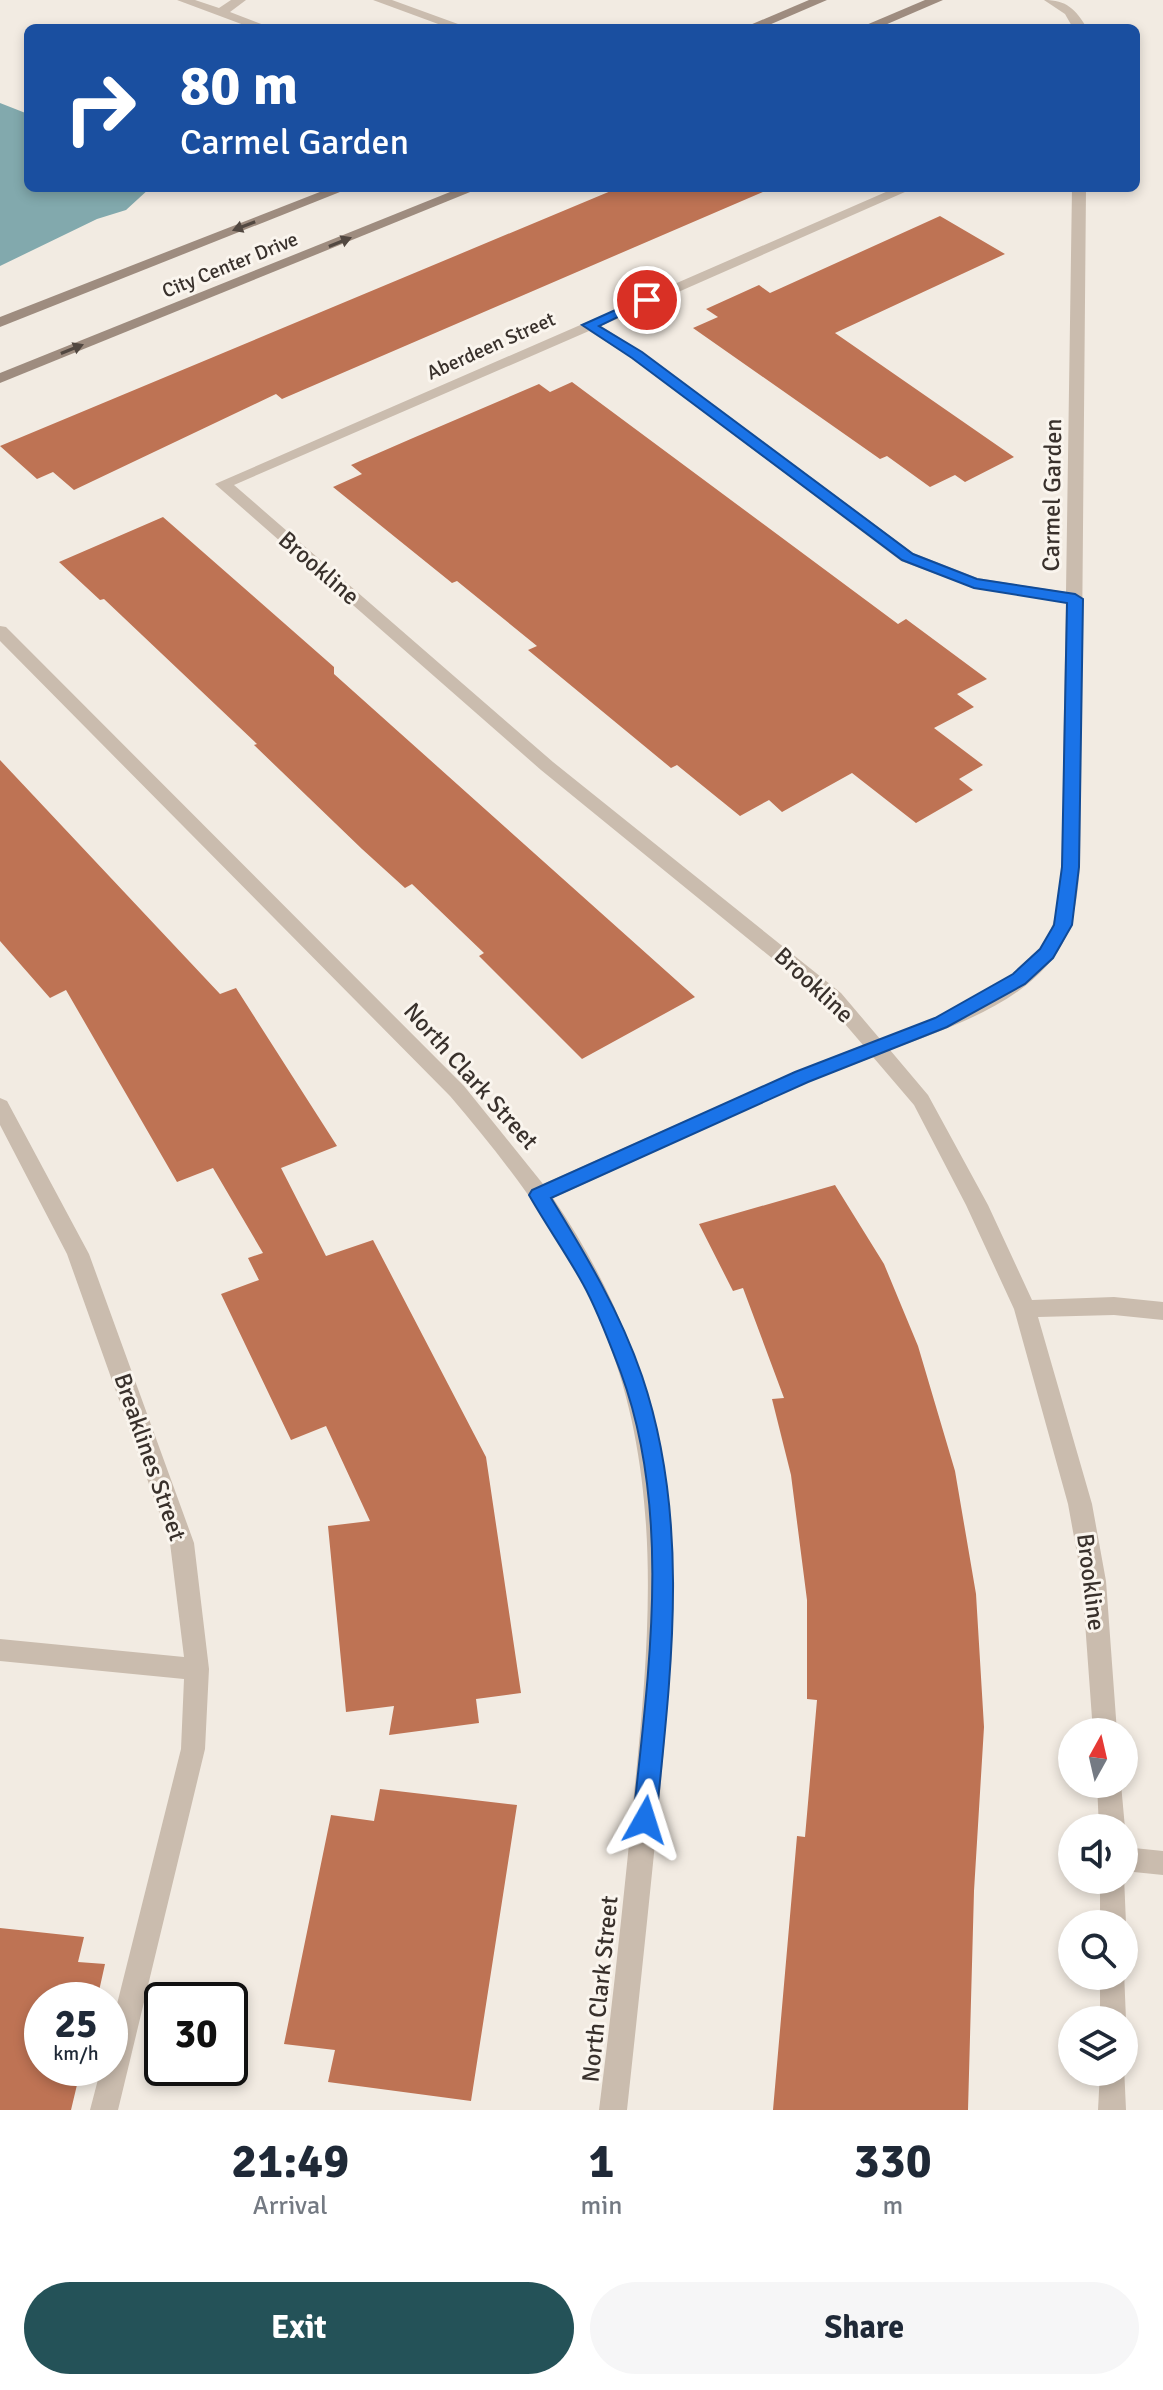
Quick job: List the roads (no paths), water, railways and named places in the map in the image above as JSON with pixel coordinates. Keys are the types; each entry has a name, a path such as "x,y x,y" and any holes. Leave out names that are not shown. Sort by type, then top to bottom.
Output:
{"street":[{"path":"183,0 253,24"},
{"path":"220,13 240,0"},
{"path":"379,0 450,24"},
{"path":"760,24 821,0"},
{"path":"876,24 937,0"},
{"path":"1050,0 1070,11 1078,24"},
{"name":"City Center Drive","path":"0,322 333,192"},
{"name":"City Center Drive","path":"0,378 463,192"},
{"name":"Aberdeen Street","path":"223,484 898,192"},
{"name":"Carmel Garden","path":"539,1195 801,1077 941,1022 1019,979 1046,954 1063,925 1071,867 1079,192"},
{"path":"589,325 637,355 907,557 974,583 1075,599"},
{"name":"Brookline","path":"223,484 547,766 834,998 921,1100 977,1205 1025,1309 1080,1504 1094,1581 1104,1718"},
{"name":"North Clark Street","path":"0,631 457,1091 504,1145 593,1283 632,1376 652,1460 663,1555 663,1640 613,2110"},
{"name":"Breaklines Street","path":"0,1106 78,1254 182,1543 197,1669 193,1749 104,2110"},
{"path":"1025,1309 1114,1306 1163,1311"},
{"path":"0,1650 197,1669"},
{"path":"1138,1860 1163,1863"},
{"path":"1112,2110 1113,2086"}],"water":[{"path":"0,103 24,112 24,192 146,192 126,210 97,219 0,266"}]}
